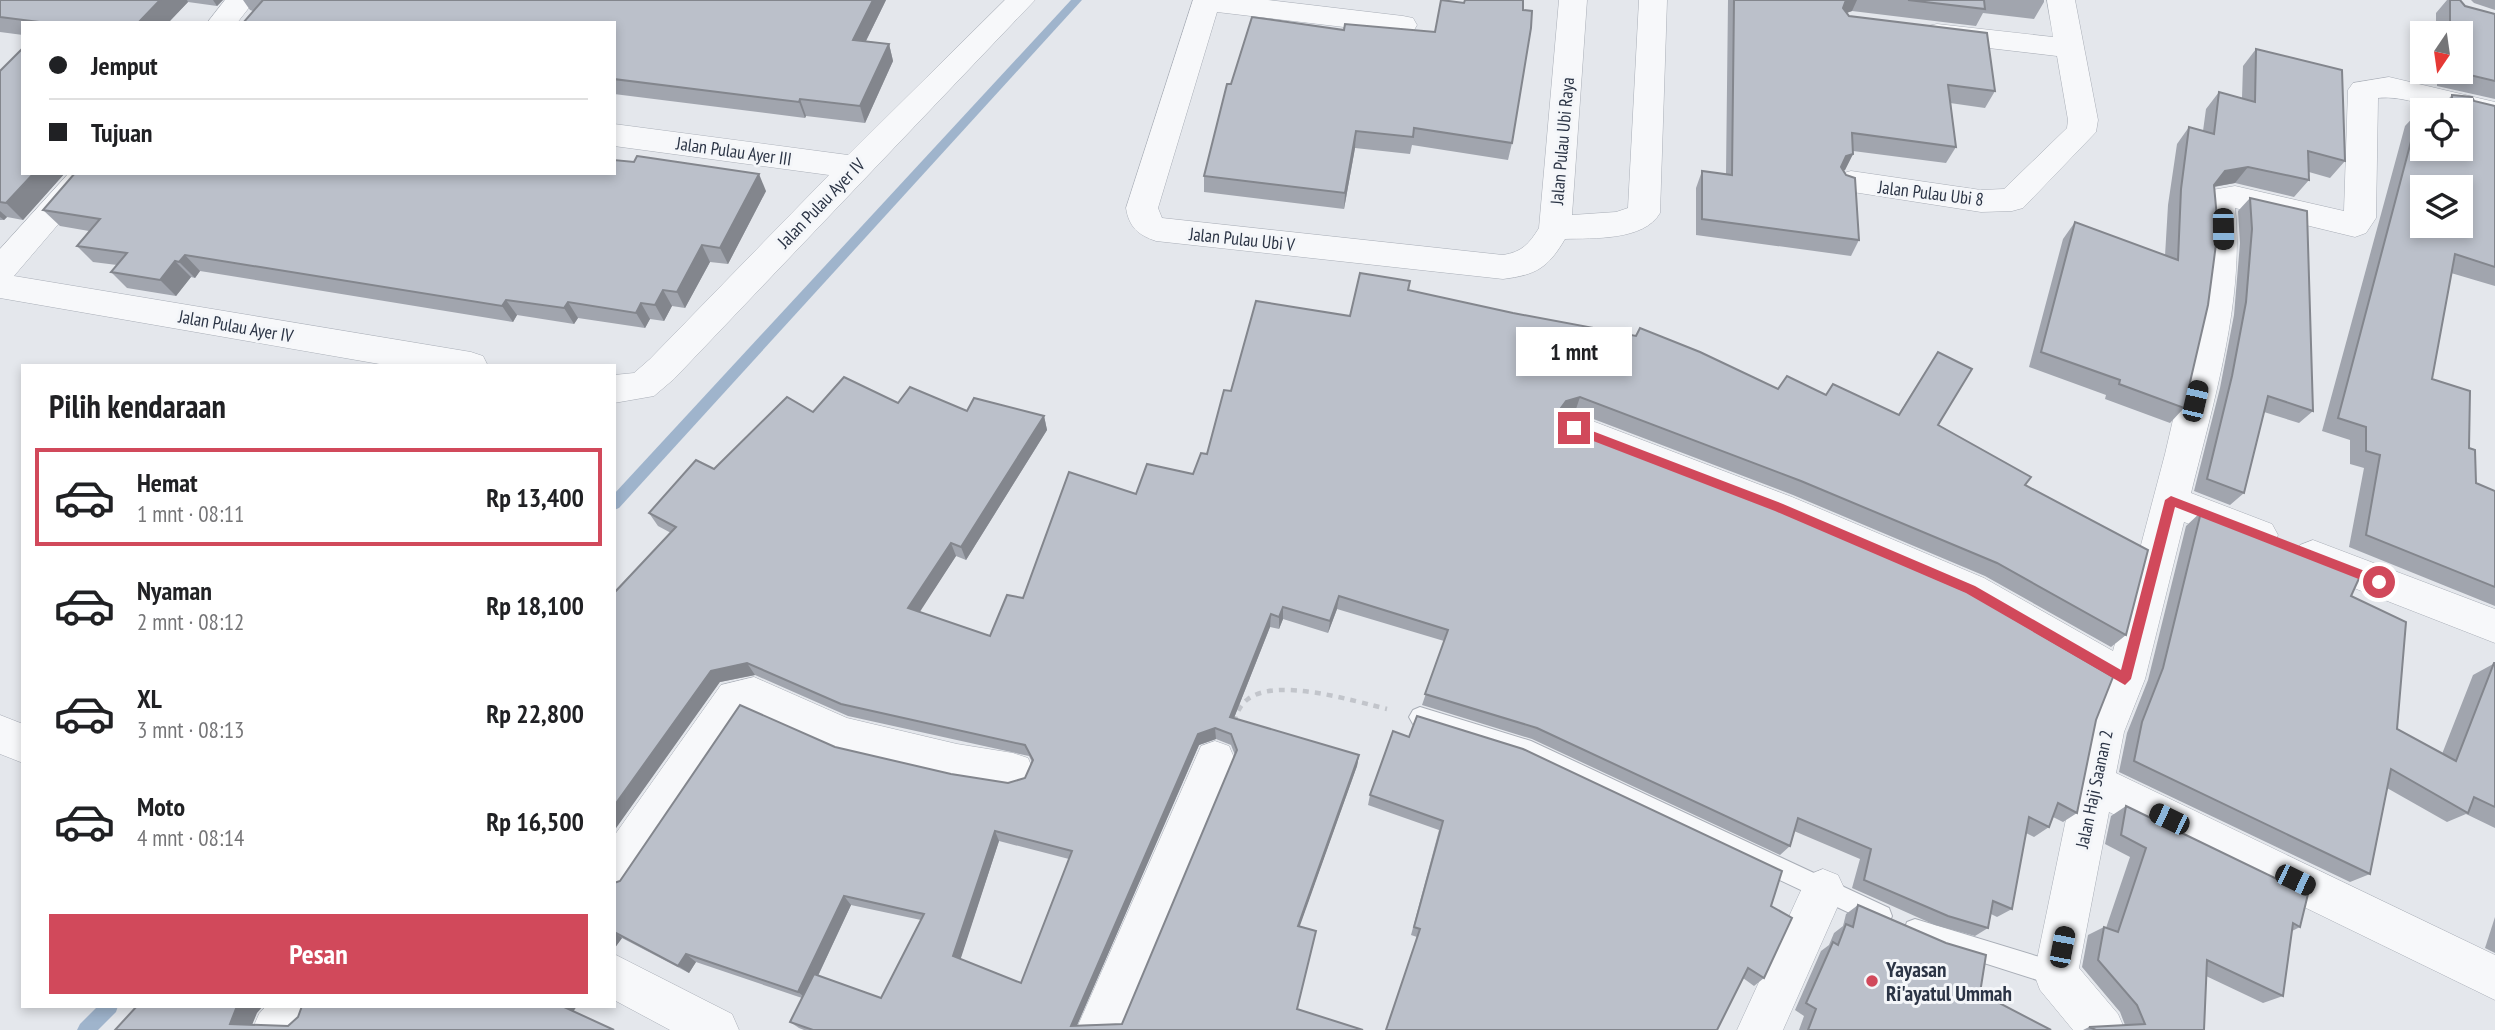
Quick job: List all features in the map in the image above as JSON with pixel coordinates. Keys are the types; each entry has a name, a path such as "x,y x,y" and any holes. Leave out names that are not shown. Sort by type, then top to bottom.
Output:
{"street":[{"path":"223,21 241,0"},
{"name":"Jalan Pulau Ayer IV","path":"616,389 642,386 662,369 855,167 1021,0"},
{"name":"Jalan Pulau Ubi Raya","path":"1573,0 1555,228 1626,222 1644,213 1653,0"},
{"path":"2012,200 2081,132 2083,120 2061,0"},
{"path":"1207,1 1403,24"},
{"name":"Jalan Pulau Ubi V","path":"1207,1 1142,208 1143,219 1147,225 1156,229 1503,267 1523,265 1538,258 1555,228"},
{"path":"1906,29 2068,48"},
{"name":"Jalan Haji Saanan 2","path":"2056,974 2104,732 2125,679 2213,321 2223,245 2219,203 2223,198 2235,197 2355,225 2360,219 2363,90 2389,87 2495,112"},
{"name":"Jalan Pulau Ayer III","path":"616,135 855,167"},
{"path":"0,270 85,175"},
{"name":"Jalan Pulau Ubi 8","path":"1851,182 1980,201 2012,200"},
{"name":"Jalan Pulau Ayer IV","path":"0,286 459,364"},
{"path":"1574,428 1779,508 1970,590 2125,679"},
{"path":"2171,500 2495,626"},
{"path":"616,870 735,698 754,695 844,736 957,763 1013,772"},
{"path":"0,734 21,743"},
{"path":"1099,1030 1215,760"},
{"path":"2094,783 2495,978"},
{"path":"1760,1030 1823,890"},
{"path":"2056,974 2102,1030"},
{"path":"616,977 716,1030"},
{"path":"275,1030 296,1008"}],"lane":[{"path":"1420,717 1523,748 1823,890 1933,938 2056,974"}],"path":[{"path":"1215,760 1241,705 1252,696 1265,692 1323,694 1420,717"}],"building":[{"path":"0,0 160,0 140,21 31,21 0,17"},
{"path":"263,0 873,0 853,40 889,44 860,106 800,99 799,102 616,79 616,21 245,21"},
{"path":"1441,0 1464,3 1465,0 1523,0 1523,10 1532,11 1512,143 1414,128 1413,137 1356,131 1345,193 1204,176 1227,84 1231,84 1252,17 1344,30 1345,24 1435,32"},
{"path":"1734,0 1846,0 1843,8 1849,16 1987,33 1995,91 1948,85 1956,147 1852,133 1853,154 1846,156 1841,167 1846,175 1855,178 1859,240 1702,219 1702,171 1732,175"},
{"path":"1908,0 1984,0 1985,9"},
{"path":"2450,0 2460,0 2465,6 2495,14 2495,81 2473,76 2473,21 2450,21"},
{"path":"2256,49 2342,70 2345,161 2308,151 2309,180 2248,167 2225,171 2214,185 2218,229 2208,305 2184,408 2119,384 2120,380 2041,352 2075,222 2178,260 2181,189 2189,127 2214,134 2219,92 2255,102"},
{"path":"21,50 21,175 32,175 6,203 0,202 0,71"},
{"path":"2452,95 2472,97 2452,98"},
{"path":"2473,99 2495,106 2495,267 2455,254 2432,379 2470,391 2469,448 2475,450 2476,483 2495,491 2495,587 2366,535 2380,455 2366,451 2366,427 2338,418 2410,145 2410,161 2473,161"},
{"path":"637,156 759,174 720,248 702,245 677,292 663,290 655,305 641,303 636,313 568,302 564,308 506,300 502,306 185,255 179,262 175,261 160,280 111,272 127,253 77,246 100,219 43,210 73,175 616,175 616,160 634,162"},
{"path":"2250,198 2307,211 2313,411 2268,396 2244,493 2207,479 2232,376 2246,302 2252,229"},
{"path":"1360,273 1410,281 1408,290 1513,313 1636,336 1640,328 1700,352 1778,389 1787,376 1826,395 1833,384 1899,415 1938,352 1972,369 1938,425 2031,477 2025,485 2148,550 2126,635 1997,563 1801,481 1580,397 1566,401 1558,412 1566,426 1773,508 1968,592 2113,677 2096,720 2077,813 2058,803 2049,827 2029,817 2012,909 1993,901 1988,928 1948,916 1864,880 1871,849 1798,818 1790,846 1537,728 1425,694 1448,630 1339,596 1330,621 1283,607 1279,617 1271,614 1230,717 1359,755 1298,926 1316,931 1297,1009 1363,1030 813,1030 790,1022 814,974 881,998 924,914 844,896 798,992 686,954 678,966 616,933 616,882 620,881 740,705 835,747 951,774 1008,783 1025,778 1033,760 1025,745 841,704 747,663 711,671 616,803 616,591 676,527 649,513 696,460 714,469 787,397 813,412 844,377 898,403 910,387 967,411 974,398 1044,416 961,547 951,543 908,608 990,636 1007,595 1023,598 1069,472 1136,494 1147,464 1193,474 1201,453 1207,454 1224,390 1231,391 1256,301 1350,316","holes":["1215,728 1231,734 1237,750 1122,1024 1071,1026 1198,734","995,831 1072,851 1021,983 953,956"]},
{"path":"2201,512 2361,574 2351,596 2406,622 2397,729 2456,761 2495,663 2495,807 2474,797 2468,813 2391,769 2370,874 2134,761 2142,722 2163,668"},
{"path":"1417,716 1523,749 1782,871 1771,906 1792,918 1764,978 1748,968 1717,1030 1386,1030 1420,929 1414,927 1443,821 1370,795 1393,731 1409,737"},
{"path":"2126,806 2308,894 2300,927 2293,923 2283,996 2207,960 2204,1030 2096,1030 2089,1027 2145,1024 2137,1005 2098,960 2104,927 2118,932 2146,848 2121,835"},
{"path":"1858,905 1946,943 1986,955 1980,993 2051,1030 1808,1030 1816,1009 1806,1003 1833,942 1838,945 1846,924 1853,927"},
{"path":"135,1008 236,1008 230,1024 288,1026 298,1017 301,1008 566,1008 614,1030 115,1030"}],"waterway":[{"path":"616,502 1077,0"},
{"path":"86,1030 108,1008"}],"place":[{"name":"Yayasan Ri'ayatul Ummah","path":"1872,981"}],"route":[{"path":"1574,428 1779,508 1970,590 2125,679 2171,500 2379,582"}]}
